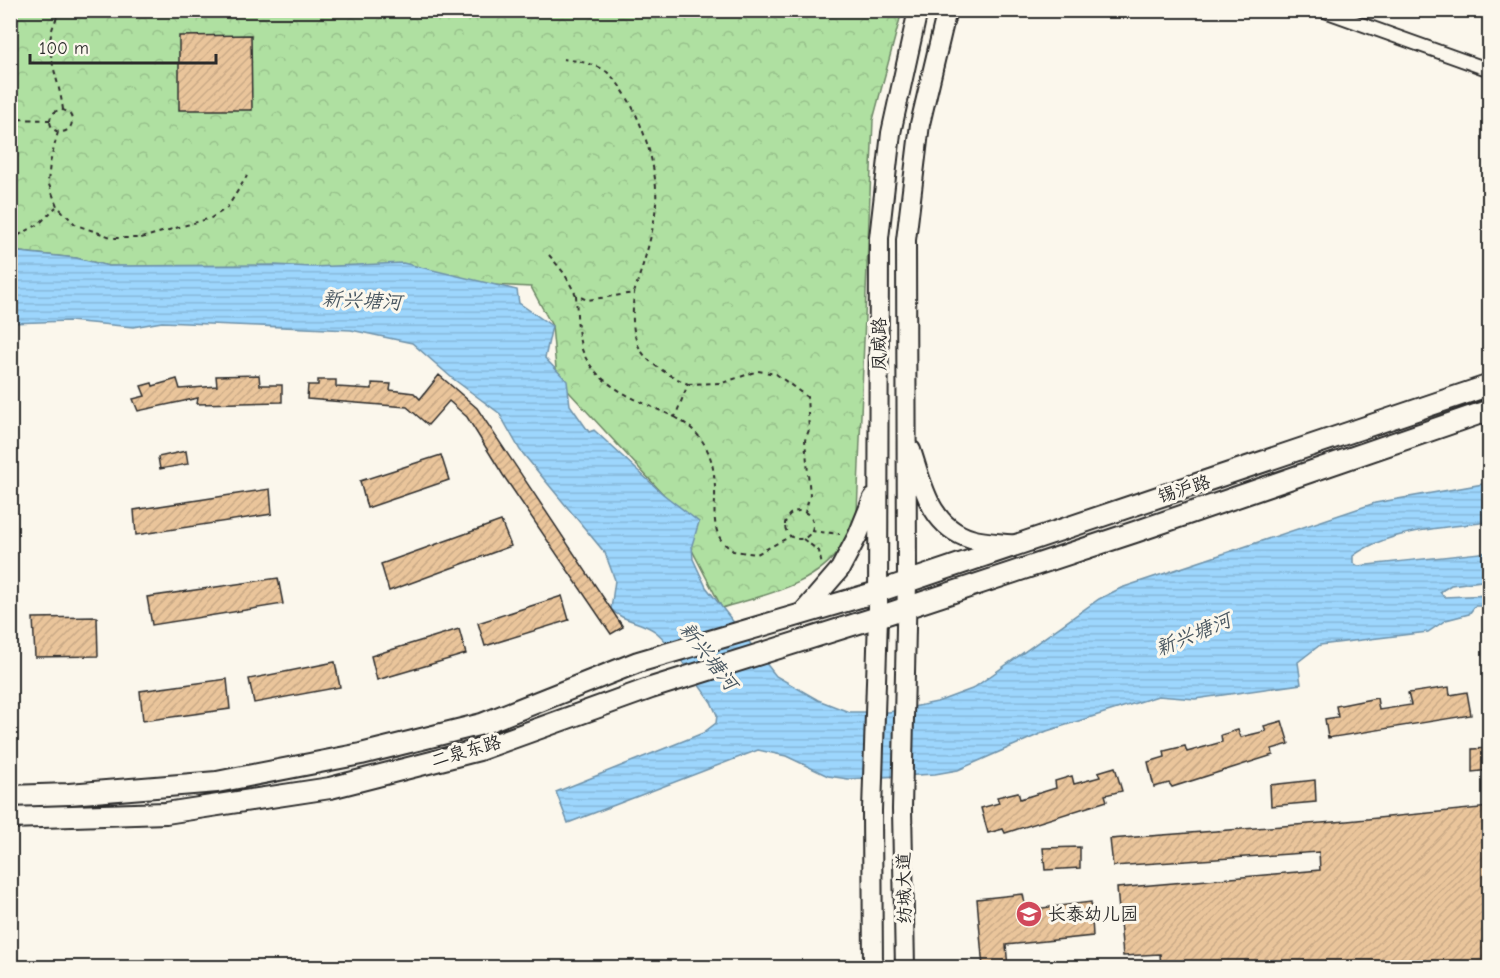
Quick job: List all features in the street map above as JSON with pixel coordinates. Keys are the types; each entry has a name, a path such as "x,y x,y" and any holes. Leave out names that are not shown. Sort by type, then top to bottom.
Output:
{"main road":[{"name":"凤威路","path":"875,680 878,617 879,238 883,188 896,112 918,10"},
{"name":"凤威路","path":"905,677 906,240 920,124 946,10"},
{"name":"锡沪路","path":"877,592 1490,385"},
{"name":"锡沪路","path":"906,607 1135,532 1490,410"},
{"path":"906,435 927,500 941,523 970,539 1017,545"},
{"path":"802,613 840,569 858,535 878,482"},
{"name":"二泉东路","path":"10,796 218,783 360,754 482,724 638,662 877,592"},
{"name":"二泉东路","path":"10,818 166,813 330,788 479,750 651,688 906,607"},
{"name":"纺城大道","path":"905,677 902,809 905,968"},
{"name":"纺城大道","path":"873,968 872,811 875,680"}],"street":[{"path":"1322,10 1490,70"}],"path":[{"path":"62,10 52,23 49,41 63,110 72,116 72,124 69,130 58,132 52,128 50,120 53,113 63,110"},
{"path":"563,59 584,62 606,71 623,91 641,121 657,201 650,242 634,293 632,325 638,347 656,369 688,384 722,383 758,371 776,374 807,397 808,430 805,440 810,495 805,512"},
{"path":"10,119 50,120"},
{"path":"58,132 48,182 57,206 76,225 114,238 141,238 211,218 227,208 247,176"},
{"path":"10,240 39,224 57,206"},
{"path":"549,255 564,273 576,295 582,348 598,374 628,396 693,427 704,442 712,465 715,520 719,538 733,551 757,554 791,536 801,538 819,550 825,584"},
{"path":"576,295 587,300 634,293"},
{"path":"675,417 688,384"},
{"path":"791,536 786,529 786,520 792,513 805,512 811,518 811,531"},
{"path":"801,538 811,531 858,535"}],"green space":[{"path":"11,11 902,11 873,120 857,513 841,547 818,571 803,580 771,593 722,608 663,494 557,379 552,326 531,287 109,266 76,258 11,251"}],"water":[{"name":"新兴塘河","path":"10,251 76,258 109,266 275,265 312,267 403,263 517,290 519,303 552,326 545,358 567,381 570,405 589,432 594,430 663,494 699,522 692,545 693,559 706,587 776,676 818,700 849,712 889,712 937,702 972,689 1099,599 1121,588 1375,503 1489,483 1489,522 1418,531 1383,540 1353,556 1353,563 1358,566 1489,552 1489,580 1451,585 1440,592 1444,597 1489,595 1489,606 1475,606 1469,614 1446,620 1428,632 1320,645 1298,662 1301,684 1195,699 1158,696 1047,731 958,770 935,774 848,779 828,776 786,756 758,750 568,823 556,792 703,733 716,723 717,715 711,702 663,638 651,628 621,617 611,609 615,580 605,553 520,450 499,413 452,378 412,343 351,330 162,322 133,327 69,321 11,323"}],"building":[{"path":"251,35 252,110 179,110 179,36"},
{"path":"259,375 260,385 282,385 282,402 197,404 198,398 138,411 133,399 145,396 141,386 152,383 153,386 177,379 180,389 217,386 216,376"},
{"path":"439,375 477,408 623,627 611,634 503,475 467,417 449,401 428,425 407,407 307,399 308,385 318,385 318,380 336,380 336,387 372,389 372,383 391,384 390,390 414,393 420,399"},
{"path":"186,451 188,464 160,469 158,457"},
{"path":"441,455 449,480 367,508 360,481"},
{"path":"270,489 272,514 136,535 134,510"},
{"path":"501,521 511,546 389,591 381,564"},
{"path":"278,578 283,604 152,625 147,597"},
{"path":"562,596 569,620 485,646 478,623"},
{"path":"97,617 98,656 35,657 33,618"},
{"path":"459,629 466,654 377,680 371,656"},
{"path":"335,662 340,687 254,703 249,679"},
{"path":"227,679 230,709 143,721 140,691"},
{"path":"1449,687 1450,695 1467,692 1471,715 1328,738 1325,719 1338,717 1336,706 1377,698 1379,710 1411,705 1408,693"},
{"path":"1282,721 1289,744 1272,749 1273,755 1172,787 1169,783 1154,787 1148,762 1165,757 1164,751 1185,746 1187,752 1222,742 1221,735 1238,730 1241,737 1266,731 1264,726"},
{"path":"1490,748 1490,770 1472,772 1472,749"},
{"path":"1115,767 1122,791 1105,795 1107,801 1005,833 1003,829 988,833 981,808 999,803 997,797 1018,792 1020,799 1056,788 1055,781 1072,776 1074,784 1100,777 1098,772"},
{"path":"1315,780 1316,802 1271,806 1270,785"},
{"path":"1490,807 1490,968 1161,968 1160,954 1123,956 1117,888 1320,870 1319,852 1113,866 1110,839 1347,821"},
{"path":"1080,847 1080,868 1045,870 1043,848"},
{"path":"1023,894 1026,910 1091,902 1093,936 1006,945 1008,968 983,968 977,899"}],"place":[{"name":"长泰幼儿园","path":"1029,914"}]}
